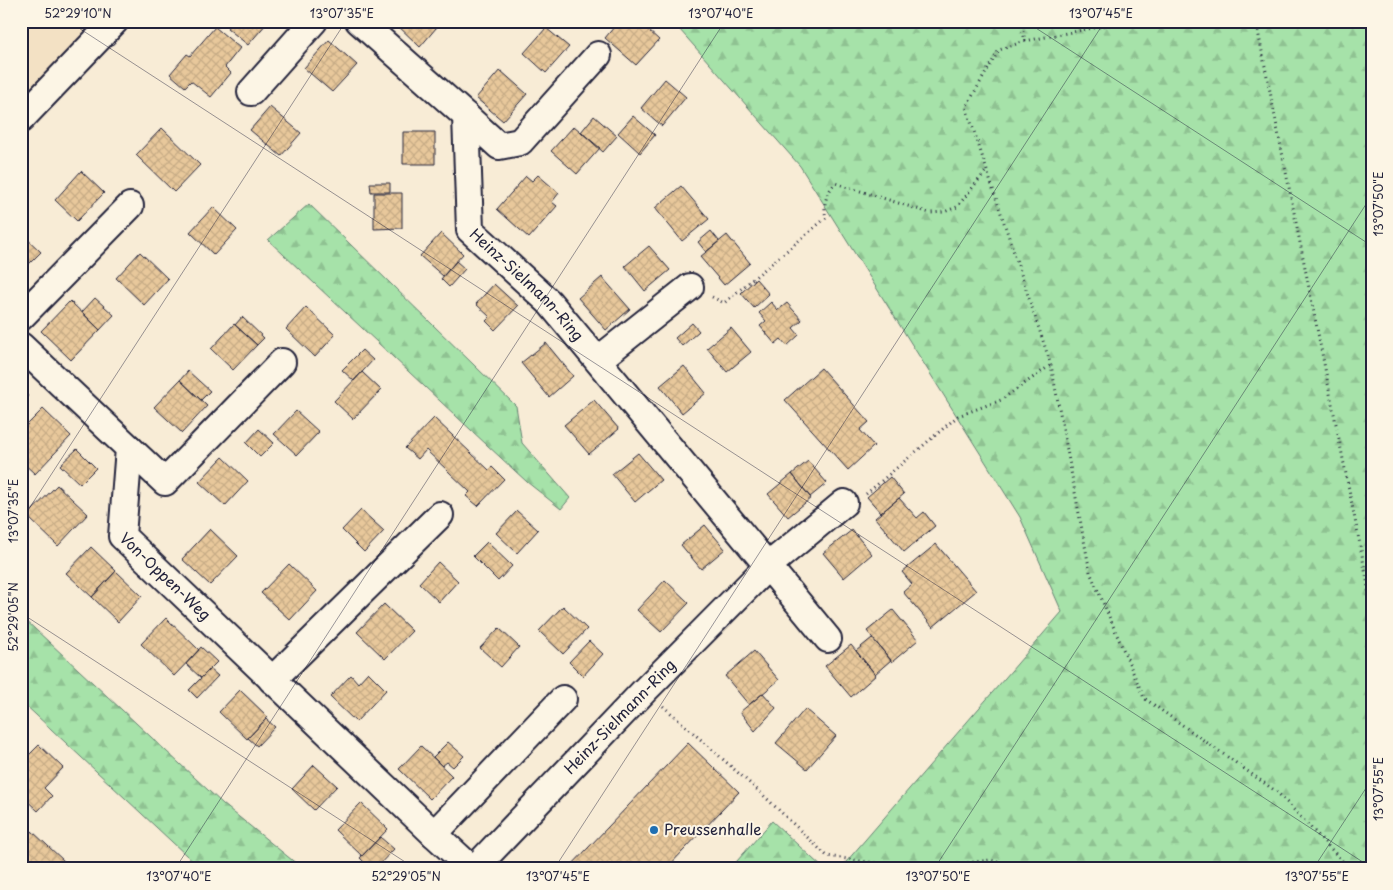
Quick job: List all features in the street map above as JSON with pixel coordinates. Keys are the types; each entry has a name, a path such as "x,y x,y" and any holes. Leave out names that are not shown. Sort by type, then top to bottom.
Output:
{"street":[{"path":"21,119 115,21"},
{"path":"251,92 314,21"},
{"path":"359,21 499,146 520,142 598,54"},
{"name":"Heinz-Sielmann-Ring","path":"466,116 470,230 549,302 828,639"},
{"path":"21,318 130,206"},
{"path":"598,360 690,287"},
{"path":"21,346 165,482 282,362"},
{"name":"Von-Oppen-Weg","path":"129,448 122,536 473,869"},
{"name":"Heinz-Sielmann-Ring","path":"473,869 645,690 768,566 844,503"},
{"path":"272,680 440,516"},
{"path":"434,834 563,700"}],"path":[{"path":"1021,21 1025,41"},
{"path":"1130,21 1025,41 999,50 966,107 1051,365 1090,572 1144,698 1277,792 1350,869"},
{"path":"1256,21 1367,580 1372,621"},
{"path":"690,287 724,303 826,218 825,200 835,183 930,213 944,212 957,207 986,170"},
{"path":"844,503 856,502 958,416 1001,400 1051,365"},
{"path":"1367,580 1372,581"},
{"path":"645,690 762,794 826,856 917,869 990,860 1028,869"}],"shaded area":[{"path":"21,21 99,21 21,102"}],"green space":[{"path":"672,21 1372,21 1372,869 840,869 1062,612 1020,517 800,166"},
{"path":"309,204 516,406 522,443 570,498 561,509 527,482 268,240"},
{"path":"21,616 223,804 303,869 201,869 21,701"},
{"path":"772,821 824,869 730,869"}],"building":[{"path":"233,21 265,21 267,23 248,45 227,28"},
{"path":"393,21 442,21 420,47"},
{"path":"619,21 638,21 659,40 636,65 605,38"},
{"path":"215,27 240,48 225,67 231,73 211,97 191,81 185,87 170,74 187,54 190,56"},
{"path":"546,28 569,47 546,73 524,53"},
{"path":"329,40 357,65 332,92 304,68"},
{"path":"500,70 527,94 503,121 476,98"},
{"path":"665,79 686,97 662,126 641,108"},
{"path":"270,107 301,133 281,156 250,130"},
{"path":"594,116 617,136 603,152 581,132"},
{"path":"633,116 655,135 640,153 618,133"},
{"path":"574,126 600,148 577,174 551,151"},
{"path":"162,128 200,165 174,192 136,155"},
{"path":"403,132 435,132 435,164 403,164"},
{"path":"81,171 104,193 77,221 55,200"},
{"path":"538,175 559,193 552,202 557,206 529,238 497,209 526,176 532,181"},
{"path":"370,183 390,183 390,192 371,192"},
{"path":"681,186 709,219 682,241 655,208"},
{"path":"374,193 402,193 402,228 374,229"},
{"path":"213,207 237,230 214,255 190,232"},
{"path":"711,231 719,241 706,252 698,242"},
{"path":"21,233 41,252 21,272"},
{"path":"441,233 463,254 443,276 420,256"},
{"path":"727,235 750,263 724,285 700,257"},
{"path":"649,246 670,270 645,291 625,266"},
{"path":"140,252 168,279 144,305 116,278"},
{"path":"456,261 465,269 449,287 441,279"},
{"path":"602,277 630,309 606,330 578,298"},
{"path":"756,279 769,294 754,308 741,293"},
{"path":"494,284 518,306 495,330 486,321 490,317 476,304"},
{"path":"95,298 114,315 100,330 82,312"},
{"path":"70,301 100,330 71,360 41,331"},
{"path":"771,302 778,310 787,303 802,320 793,328 799,335 787,346 781,339 775,344 760,326 766,321 759,313"},
{"path":"306,307 335,335 315,357 286,329"},
{"path":"242,317 264,338 257,345 235,325"},
{"path":"692,323 699,331 682,346 675,338"},
{"path":"234,324 257,345 233,370 211,349"},
{"path":"731,328 751,352 727,372 707,348"},
{"path":"546,343 573,376 549,397 521,363"},
{"path":"362,350 373,360 354,381 342,370"},
{"path":"684,366 706,393 682,413 660,386"},
{"path":"821,368 869,422 860,430 874,446 848,470 785,400"},
{"path":"188,371 210,391 201,400 180,380"},
{"path":"362,372 381,390 353,419 334,401"},
{"path":"180,380 207,406 182,433 154,407"},
{"path":"21,389 28,396 21,402"},
{"path":"594,400 619,429 589,454 564,425"},
{"path":"43,409 71,436 35,474 21,461 21,431"},
{"path":"296,411 319,432 297,455 274,434"},
{"path":"434,418 489,470 492,467 504,479 478,506 466,496 470,492 426,450 418,459 405,448"},
{"path":"259,429 274,443 260,457 246,443"},
{"path":"77,449 96,468 80,484 60,465"},
{"path":"638,453 661,480 635,502 612,474"},
{"path":"223,457 248,481 225,506 199,482"},
{"path":"808,461 827,483 810,497 792,474"},
{"path":"792,474 811,498 788,517 768,494"},
{"path":"890,477 904,494 881,513 867,497"},
{"path":"57,485 88,514 58,546 27,516"},
{"path":"899,498 917,518 924,512 935,526 904,552 875,518"},
{"path":"361,510 384,531 364,552 342,530"},
{"path":"517,511 538,530 517,553 496,533"},
{"path":"705,525 725,549 701,569 681,545"},
{"path":"210,529 238,556 210,585 182,559"},
{"path":"852,530 872,554 844,578 823,553"},
{"path":"487,542 512,566 498,581 473,556"},
{"path":"936,544 976,591 933,627 903,592 912,584 902,572"},
{"path":"91,547 116,571 92,597 66,573"},
{"path":"438,562 458,581 439,602 419,583"},
{"path":"289,564 317,591 290,620 261,593"},
{"path":"116,571 142,596 118,622 92,597"},
{"path":"665,580 689,603 661,632 637,610"},
{"path":"384,604 412,631 385,659 357,632"},
{"path":"563,606 587,629 563,654 539,631"},
{"path":"893,610 918,640 892,662 867,631"},
{"path":"166,618 199,650 174,676 141,644"},
{"path":"499,628 519,647 501,667 480,648"},
{"path":"872,638 891,660 875,674 856,651"},
{"path":"589,641 603,654 583,676 569,662"},
{"path":"851,645 876,675 851,697 825,666"},
{"path":"201,647 217,662 201,678 186,664"},
{"path":"754,651 779,680 749,705 725,676"},
{"path":"210,669 218,676 197,698 189,690"},
{"path":"368,672 386,690 356,722 330,697 351,675 358,683"},
{"path":"240,690 268,717 247,739 219,712"},
{"path":"763,693 776,708 755,731 740,712"},
{"path":"805,709 836,736 807,769 776,743"},
{"path":"266,719 275,727 257,746 248,738"},
{"path":"448,742 464,756 453,767 447,762 442,766 433,757"},
{"name":"Preussenhalle","path":"688,743 739,792 666,869 568,869"},
{"path":"39,745 63,768 44,788 52,796 38,811 21,795 21,763"},
{"path":"421,746 452,776 430,799 399,769"},
{"path":"314,765 337,786 314,810 292,789"},
{"path":"361,803 388,829 362,856 335,830"},
{"path":"32,831 64,861 57,869 34,869 21,856 21,842"},
{"path":"380,837 394,849 375,869 371,869 360,858"}],"place":[{"name":"Preussenhalle","path":"654,830"}]}
